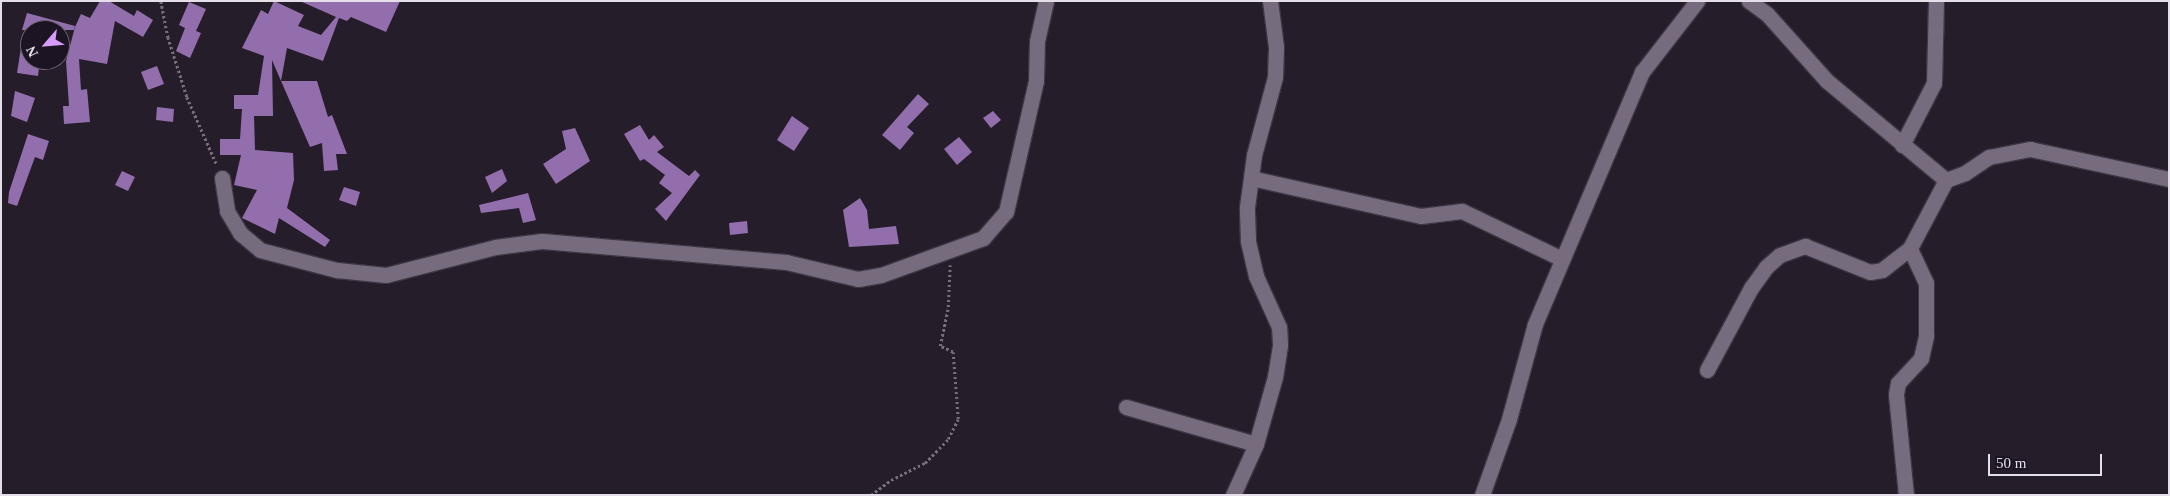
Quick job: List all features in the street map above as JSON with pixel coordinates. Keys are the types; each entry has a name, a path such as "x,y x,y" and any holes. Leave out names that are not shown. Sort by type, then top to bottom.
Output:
{"street":[{"path":"222,178 227,211 240,234 260,250 337,270 386,276 495,247 542,241 786,262 858,279 900,269 916,260 983,238 1006,212 1036,81 1037,41 1046,1"},
{"path":"1233,495 1256,444 1275,378 1280,344 1279,327 1256,276 1248,240 1247,207 1254,155 1274,77 1276,47 1270,1"},
{"path":"1482,495 1509,419 1535,324 1642,72 1697,1"},
{"path":"1749,1 1767,14 1827,81 1946,180"},
{"path":"1902,145 1934,83 1936,1"},
{"path":"1708,370 1751,288 1766,267 1780,255 1805,246 1875,272 1892,263 1910,248 1946,180 1965,173 1989,157 2030,149 2169,179"},
{"path":"1251,178 1421,216 1462,211 1562,259"},
{"path":"1906,495 1896,394 1898,383 1921,358 1926,336 1926,283 1910,248"},
{"path":"1126,407 1256,444"}],"path":[{"path":"161,1 168,37 187,97 222,178"},
{"path":"871,495 891,480 925,463 948,439 958,419 953,352 940,346 948,308 951,248"}],"building":[{"path":"100,1 109,1 134,16 137,10 153,20 143,37 115,21 107,64 79,59 81,90 87,89 90,122 64,124 63,106 69,106 67,70 70,70 70,46 81,14 90,18"},
{"path":"274,1 304,15 298,26 321,35 336,17 300,1 400,1 386,32 351,17 347,21 339,18 323,61 287,48 281,81 272,60 273,116 254,116 255,150 293,153 294,180 287,208 330,240 325,247 279,218 275,234 242,218 257,190 234,185 241,155 220,155 220,139 240,139 242,109 234,109 234,95 258,95 264,56 242,48 261,10 268,14"},
{"path":"189,2 206,9 196,31 201,33 190,58 176,51 185,28 179,25"},
{"path":"27,13 53,20 25,20"},
{"path":"70,25 75,26 74,30 70,30"},
{"path":"20,54 20,70 39,70 38,76 17,73"},
{"path":"157,66 164,84 148,90 141,72"},
{"path":"281,81 317,81 328,117 332,115 347,154 336,154 338,170 324,171 322,143 310,147"},
{"path":"15,91 35,98 27,122 11,116"},
{"path":"918,94 929,104 907,127 914,133 900,150 882,135"},
{"path":"157,107 174,109 173,122 156,120"},
{"path":"993,111 1001,120 991,128 983,118"},
{"path":"792,116 809,128 794,151 777,140"},
{"path":"640,125 649,140 654,135 664,147 657,152 689,176 695,170 700,175 666,221 655,209 672,193 659,183 665,175 644,159 640,161 624,134"},
{"path":"575,128 590,161 556,184 543,164 566,149 562,131"},
{"path":"28,134 49,141 43,160 35,157 17,206 8,203 9,192"},
{"path":"959,137 972,152 957,165 944,149"},
{"path":"502,169 507,181 492,193 485,177"},
{"path":"122,171 135,177 128,191 115,185"},
{"path":"344,187 360,192 356,206 339,200"},
{"path":"528,193 536,220 523,223 519,208 481,213 479,205"},
{"path":"860,198 867,210 869,229 896,226 899,244 849,247 843,210"},
{"path":"747,221 748,233 730,235 729,223"}]}
